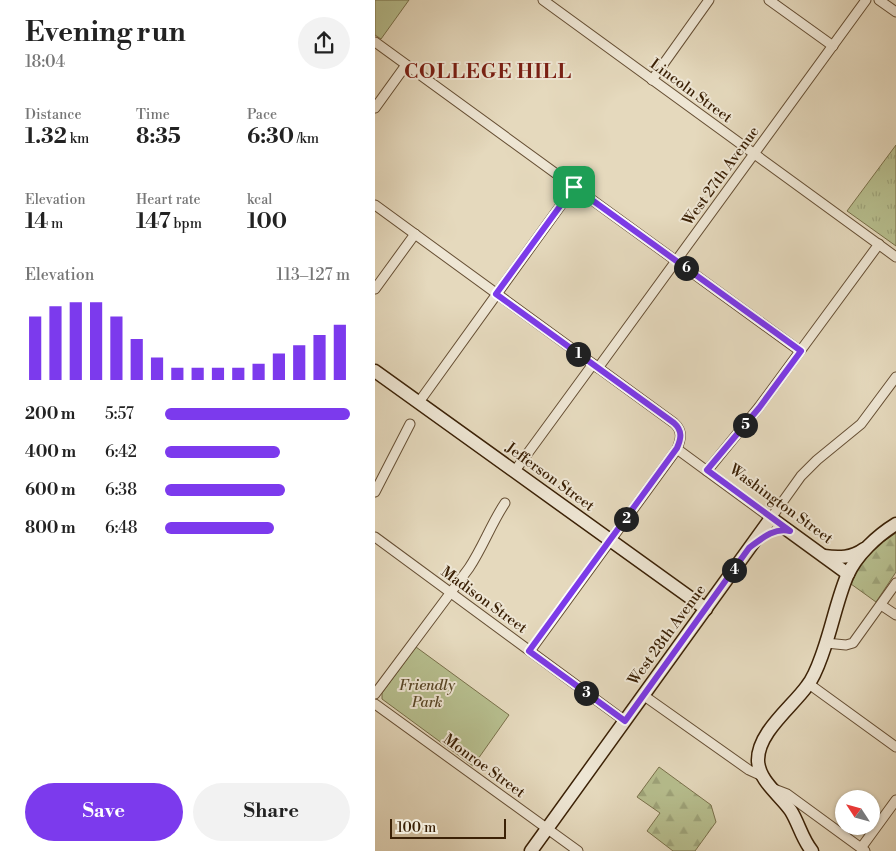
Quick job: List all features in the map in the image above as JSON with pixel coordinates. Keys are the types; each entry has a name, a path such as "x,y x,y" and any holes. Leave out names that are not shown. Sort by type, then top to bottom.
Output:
{"street":[{"name":"Lincoln Street","path":"543,0 896,256"},
{"path":"652,80 709,0"},
{"path":"769,0 833,46"},
{"name":"West 27th Avenue","path":"514,472 676,262 866,0"},
{"path":"879,0 896,12"},
{"path":"375,42 801,351"},
{"path":"375,108 406,65"},
{"path":"419,402 574,187"},
{"path":"375,205 677,425 681,435 677,448 529,651"},
{"path":"375,289 415,234"},
{"path":"707,470 759,408 879,244"},
{"name":"Jefferson Street","path":"375,371 706,609"},
{"name":"West 28th Avenue","path":"531,851 801,476 817,460 861,424 896,377"},
{"path":"375,492 410,424"},
{"name":"Washington Street","path":"677,448 848,574"},
{"path":"375,694 475,558 495,518 505,503"},
{"path":"824,556 845,557 855,554 896,524"},
{"path":"749,548 772,533 785,530 790,531"},
{"name":"Madison Street","path":"375,537 625,721"},
{"path":"812,851 791,812 762,776 758,762 762,743 773,726 809,684 818,666 848,574 868,546"},
{"path":"826,643 853,644 896,584"},
{"path":"881,605 896,615"},
{"path":"809,684 896,747"},
{"path":"643,695 749,770 762,776"},
{"name":"Monroe Street","path":"375,704 578,851"},
{"path":"771,788 787,794 863,850 896,800"}],"green space":[{"path":"375,0 409,0 381,39 375,35"},
{"path":"896,145 896,246 847,211"},
{"path":"896,533 896,572 876,602 851,584 869,554"},
{"name":"Friendly Park","path":"416,647 509,715 473,766 382,699 382,693"},
{"path":"659,767 711,805 716,822 695,851 673,851 647,831 660,813 637,797"}],"district":[{"name":"COLLEGE HILL","path":"488,72"}],"route":[{"path":"574,187 801,351 759,408 707,470 790,531 775,531 749,548 625,721 529,651 677,448 681,435 679,428 674,423 496,294 574,187"}]}
